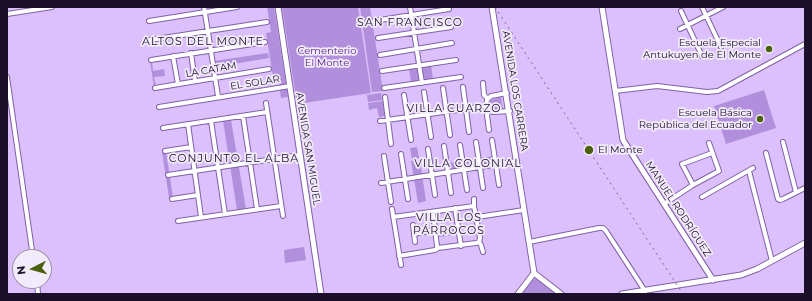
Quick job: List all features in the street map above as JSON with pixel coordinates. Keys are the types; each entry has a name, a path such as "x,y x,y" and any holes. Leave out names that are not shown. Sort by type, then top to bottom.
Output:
{"street":[{"path":"7,14 52,7"},
{"path":"149,20 204,10 237,7"},
{"name":"AVENIDA SAN MIGUEL","path":"278,7 321,294"},
{"path":"410,7 422,82"},
{"name":"AVENIDA LOS CARRERA","path":"492,7 510,111 534,273"},
{"name":"MANUEL RODRÍGUEZ","path":"602,7 623,140 714,280"},
{"path":"702,7 721,47"},
{"path":"680,29 723,7"},
{"path":"374,21 449,9"},
{"name":"EL SOLAR","path":"204,10 218,96 290,86"},
{"path":"681,11 702,56"},
{"path":"150,40 267,22"},
{"path":"378,38 451,27"},
{"path":"150,60 265,42"},
{"path":"380,55 452,43"},
{"path":"615,91 657,86 714,92 725,88 805,44"},
{"path":"191,53 195,81"},
{"path":"173,56 178,84"},
{"path":"382,71 456,60"},
{"name":"LA CATAM","path":"155,88 270,68"},
{"path":"7,77 32,249"},
{"path":"384,88 461,77"},
{"path":"482,83 484,93 488,99 487,114 489,130"},
{"path":"463,87 469,132"},
{"path":"443,88 450,135"},
{"path":"424,92 431,138"},
{"path":"488,99 493,95 507,93"},
{"path":"404,95 411,140"},
{"path":"158,107 218,96"},
{"path":"384,97 392,144"},
{"path":"266,104 283,216"},
{"path":"380,121 466,109 488,108 495,113 510,111"},
{"path":"163,128 267,112"},
{"path":"244,116 257,209"},
{"path":"211,121 225,214"},
{"path":"188,124 201,217"},
{"path":"492,140 499,185"},
{"path":"476,142 483,188"},
{"path":"782,142 796,192"},
{"path":"664,204 693,185 719,171 710,143"},
{"path":"460,145 467,190"},
{"path":"444,146 451,193"},
{"path":"165,151 191,147"},
{"path":"428,149 435,195"},
{"path":"693,185 682,164 712,152"},
{"path":"766,153 778,199 780,200 805,188"},
{"path":"401,154 408,199"},
{"path":"168,175 300,155"},
{"path":"384,156 391,202"},
{"path":"381,183 517,161"},
{"path":"702,197 753,168"},
{"path":"749,171 772,261"},
{"path":"172,199 198,195"},
{"path":"474,199 480,238 479,242 483,252"},
{"path":"178,221 281,206"},
{"path":"393,217 429,212 433,213 455,208 474,206"},
{"path":"392,208 401,265"},
{"path":"455,208 461,246"},
{"path":"476,217 524,210"},
{"path":"433,213 434,230 438,248"},
{"path":"413,225 415,242"},
{"path":"529,242 603,228 645,292"},
{"path":"414,234 434,230"},
{"path":"399,256 479,242"},
{"path":"622,294 645,292 747,274 805,243"},
{"path":"518,294 534,273 561,294"}],"green space":[{"path":"267,7 274,7 288,97 281,98 278,77 273,77 266,33 271,32"},
{"name":"Cementerio El Monte","path":"282,7 358,7 371,93 297,104"},
{"path":"360,7 370,7 383,91 372,92"},
{"path":"268,53 269,58 215,67 214,61"},
{"path":"150,62 152,62 153,71 164,69 165,76 154,77 156,86 154,87"},
{"path":"431,65 433,79 411,82 409,69"},
{"path":"764,90 776,128 726,144 714,106"},
{"path":"381,93 382,100 368,102 367,95"},
{"path":"501,97 503,109 492,109 489,103 491,100"},
{"path":"383,101 385,116 379,117 377,108 369,110 368,103"},
{"path":"231,120 246,209 237,210 223,121"},
{"path":"417,147 419,158 412,159 410,148"},
{"path":"162,152 166,152 173,197 169,198"},
{"path":"493,156 494,161 492,163 449,170 448,163"},
{"path":"420,160 426,201 418,203 411,161"},
{"path":"454,226 455,235 439,237 438,228"},
{"path":"304,247 306,260 285,263 284,250"},
{"path":"536,278 557,294 521,294 532,280"}],"railway":[{"path":"495,7 683,294"}],"place":[{"name":"Escuela Especial Antukuyen de El Monte","path":"769,49"},
{"name":"Escuela Básica República del Ecuador","path":"760,119"},
{"name":"El Monte","path":"589,150"}],"district":[{"name":"SAN FRANCISCO","path":"410,23"},
{"name":"ALTOS DEL MONTE","path":"203,42"},
{"name":"VILLA CUARZO","path":"454,109"},
{"name":"CONJUNTO EL ALBA","path":"234,159"},
{"name":"VILLA COLONIAL","path":"468,164"},
{"name":"VILLA LOS PÁRROCOS","path":"449,224"}]}
